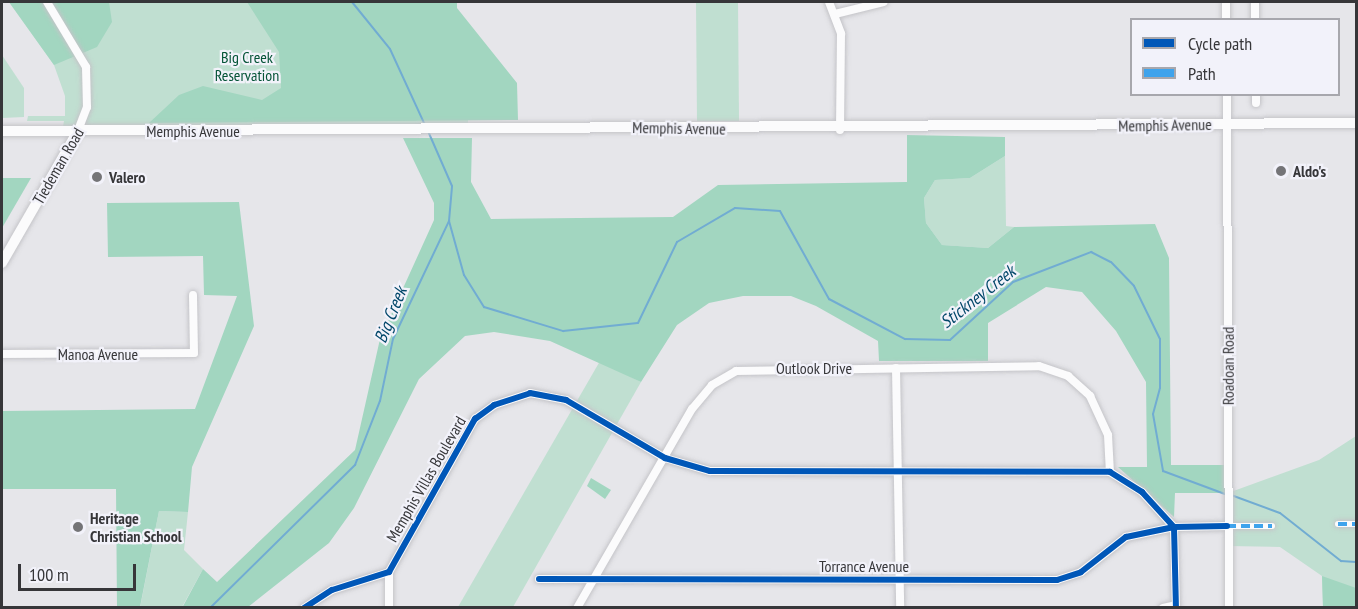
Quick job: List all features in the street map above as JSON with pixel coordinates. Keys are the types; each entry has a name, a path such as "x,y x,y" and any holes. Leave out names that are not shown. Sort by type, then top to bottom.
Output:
{"main road":[{"name":"Memphis Avenue","path":"2,131 840,130 1356,123"},
{"name":"Tiedeman Road","path":"2,263 78,131"}],"street":[{"name":"Tiedeman Road","path":"47,2 86,67 87,107 78,131"},
{"path":"829,2 841,34 840,130"},
{"path":"835,14 884,2"},
{"path":"1226,2 1226,18"},
{"path":"1255,2 1255,18"},
{"name":"Roadoan Road","path":"1227,96 1229,608"},
{"name":"Manoa Avenue","path":"2,354 194,353 193,295"},
{"name":"Outlook Drive","path":"577,608 692,409 712,386 736,371 1039,366 1068,376 1090,396 1101,416 1110,472"},
{"path":"896,369 900,608"},
{"name":"Memphis Villas Boulevard","path":"389,572 476,419 512,397 547,393 566,400 665,458 722,472 898,474 1110,472"},
{"path":"1110,472 1142,492 1174,527 1176,606 1163,608"},
{"path":"1338,524 1356,524"},
{"path":"1174,527 1272,526"},
{"name":"Torrance Avenue","path":"539,579 1057,580 1081,572 1126,537 1174,527"},
{"path":"304,608 332,590 389,572 389,608"}],"green space":[{"name":"Big Creek Reservation","path":"9,2 379,2 468,108 468,130 62,132 64,121 27,121 28,116 65,116 65,96 54,65"},
{"path":"9,2 109,2 112,22 97,47 54,65"},
{"path":"247,2 457,2 457,8 517,83 518,120 149,123 179,95 203,86 262,100 281,88 279,52"},
{"path":"696,2 738,2 739,121 697,121"},
{"path":"2,55 24,88 24,117 2,118"},
{"path":"907,135 1005,137 1005,156 970,178 935,180 924,198 926,223 942,245 988,248 1014,227 1155,224 1169,258 1171,465 1228,465 1228,493 1175,493 1174,517 1118,467 1147,467 1146,382 1116,331 1082,292 1046,287 988,323 988,361 879,361 878,341 816,306 791,296 743,296 709,303 677,325 641,382 550,341 494,332 465,336 419,379 354,508 329,543 248,607 182,608 203,569 217,582 355,450 380,339 434,220 434,203 403,138 472,138 471,182 491,219 673,217 718,185 907,182"},
{"path":"1005,156 1006,226 1014,227 988,248 942,245 926,223 924,198 935,180 970,178"},
{"path":"2,178 31,178 2,228"},
{"path":"239,202 254,326 192,467 188,512 159,511 140,607 117,607 116,489 2,489 2,411 195,409 237,296 204,295 203,256 108,257 107,203"},
{"path":"600,361 641,382 513,607 458,607"},
{"path":"1356,436 1356,607 1323,607 1322,576 1280,547 1228,546 1228,493 1319,460"},
{"path":"591,478 611,490 605,499 587,486"},
{"path":"159,511 188,512 184,550 203,569 182,607 140,608"},
{"path":"1322,576 1356,588 1356,607 1323,607"}],"waterway":[{"name":"Big Creek","path":"352,2 390,49 424,123"},
{"name":"Big Creek","path":"210,608 355,465 380,401 393,339 449,221 452,186 428,131"},
{"name":"Stickney Creek","path":"449,221 464,275 484,307 563,331 638,323 677,242 735,208 780,211 829,299 905,339 950,340 1013,282 1091,252 1111,262 1134,286 1160,339 1160,388 1153,414 1163,471 1225,494"},
{"name":"Stickney Creek","path":"1231,495 1280,513 1341,561 1356,562"}],"marked path":[{"path":"1338,524 1356,524"},
{"path":"1227,526 1272,526"}],"cycle path":[{"path":"304,608 332,590 389,572 475,419 494,405 530,393 566,400 665,458 710,471 1110,472 1142,492 1174,527 1227,526"},
{"path":"539,579 1057,580 1081,572 1126,537 1174,527 1176,608"}],"place":[{"name":"Aldo's","path":"1281,171"},
{"name":"Valero","path":"97,177"},
{"name":"Heritage Christian School","path":"78,527"}]}
